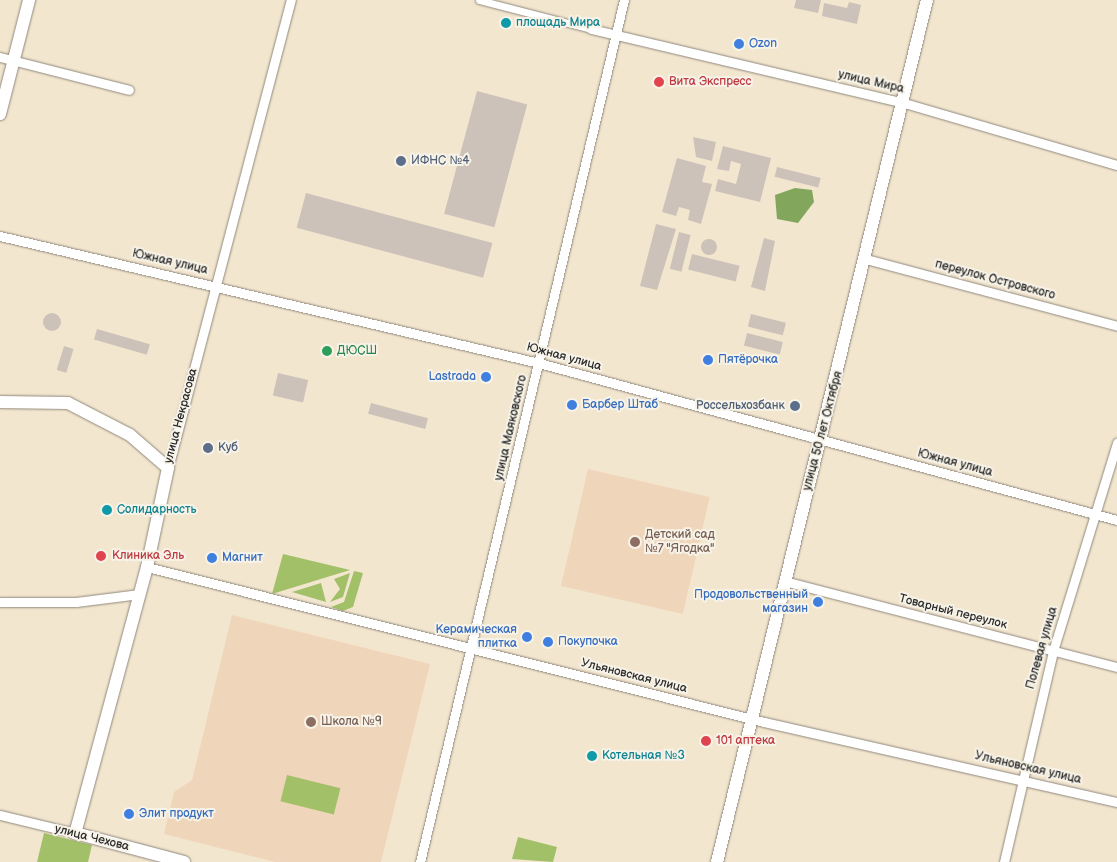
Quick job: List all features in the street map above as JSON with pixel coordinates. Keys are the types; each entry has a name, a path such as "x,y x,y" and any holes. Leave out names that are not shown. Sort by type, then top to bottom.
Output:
{"main road":[{"path":"0,114 29,0"},
{"name":"улица 50 лет Октября","path":"717,862 784,581 866,258 901,102 927,0"},
{"path":"0,402 68,403 130,436 168,468"},
{"name":"улица Некрасова","path":"75,833 147,567 168,468"},
{"name":"улица Чехова","path":"75,833 184,862"}],"street":[{"name":"улица Некрасова","path":"168,468 291,0"},
{"path":"479,0 591,29"},
{"name":"улица Маяковского","path":"420,862 624,0"},
{"name":"улица Мира","path":"591,29 901,102 1117,164"},
{"path":"0,57 130,90"},
{"name":"Южная улица","path":"0,236 539,363 1117,520"},
{"name":"переулок Островского","path":"866,258 1117,326"},
{"name":"Полевая улица","path":"1004,862 1020,810 1021,779 1053,651 1117,443"},
{"name":"Ульяновская улица","path":"147,567 752,718 1117,802"},
{"name":"Товарный переулок","path":"784,581 1117,667"},
{"path":"0,602 76,602 140,594"},
{"name":"улица Чехова","path":"0,815 75,833"}],"shaded area":[{"path":"796,0 821,0 818,13 794,8"},
{"path":"849,2 861,5 857,24 822,16 824,3 847,8"},
{"path":"477,91 527,104 494,227 444,214"},
{"path":"693,137 716,142 712,161 696,157"},
{"path":"723,146 771,158 760,202 715,191 718,179 736,184 741,164 731,161 729,171 717,169"},
{"path":"677,158 706,166 702,182 712,184 701,224 688,220 690,210 679,207 676,216 662,212"},
{"path":"777,167 821,178 818,188 775,177"},
{"path":"306,193 492,243 483,278 297,228"},
{"path":"656,224 676,229 657,290 640,286"},
{"path":"679,232 691,235 681,272 670,269"},
{"path":"764,238 775,241 765,291 751,287"},
{"path":"709,239 715,241 717,247 715,253 709,255 703,253 701,247 703,241"},
{"path":"692,254 740,266 736,281 688,270"},
{"path":"52,313 60,318 61,322 56,330 52,331 44,326 43,322 48,314"},
{"path":"751,314 786,323 783,335 748,327"},
{"path":"97,329 150,344 147,355 94,340"},
{"path":"747,333 783,342 780,355 744,346"},
{"path":"64,346 74,349 66,373 57,370"},
{"path":"278,373 308,380 303,402 273,395"},
{"path":"371,403 428,418 425,429 368,414"},
{"name":"Детский сад №7 \"Ягодка\"","path":"588,469 710,497 683,614 561,586"},
{"name":"Школа №9","path":"232,615 430,664 381,862 275,862 164,834 174,792 192,780"}],"green space":[{"path":"795,188 812,190 814,202 798,223 777,219 775,195"},
{"path":"283,554 350,570 272,594"},
{"path":"354,571 363,573 353,607 343,611 331,607 344,602"},
{"path":"350,573 343,597 330,602 340,589 334,579"},
{"path":"321,583 326,602 292,592"},
{"path":"287,775 340,788 334,815 280,801"},
{"path":"44,833 92,845 88,862 37,862"},
{"path":"518,837 557,847 553,862 512,859"}],"place":[{"name":"площадь Мира","path":"506,23"},
{"name":"Ozon","path":"739,44"},
{"name":"Вита Экспресс","path":"659,82"},
{"name":"ИФНС №4","path":"401,161"},
{"name":"ДЮСШ","path":"327,351"},
{"name":"Пятёрочка","path":"708,360"},
{"name":"Lastrada","path":"486,377"},
{"name":"Барбер Штаб","path":"572,405"},
{"name":"Россельхозбанк","path":"795,406"},
{"name":"Куб","path":"208,448"},
{"name":"Солидарность","path":"107,510"},
{"name":"Детский сад №7 \"Ягодка\"","path":"635,542"},
{"name":"Клиника Эль","path":"101,556"},
{"name":"Магнит","path":"212,558"},
{"name":"Продовольственный магазин","path":"818,602"},
{"name":"Керамическая плитка","path":"527,637"},
{"name":"Покупочка","path":"548,642"},
{"name":"Школа №9","path":"311,722"},
{"name":"101 аптека","path":"706,741"},
{"name":"Котельная №3","path":"592,756"},
{"name":"Элит продукт","path":"129,814"}]}
